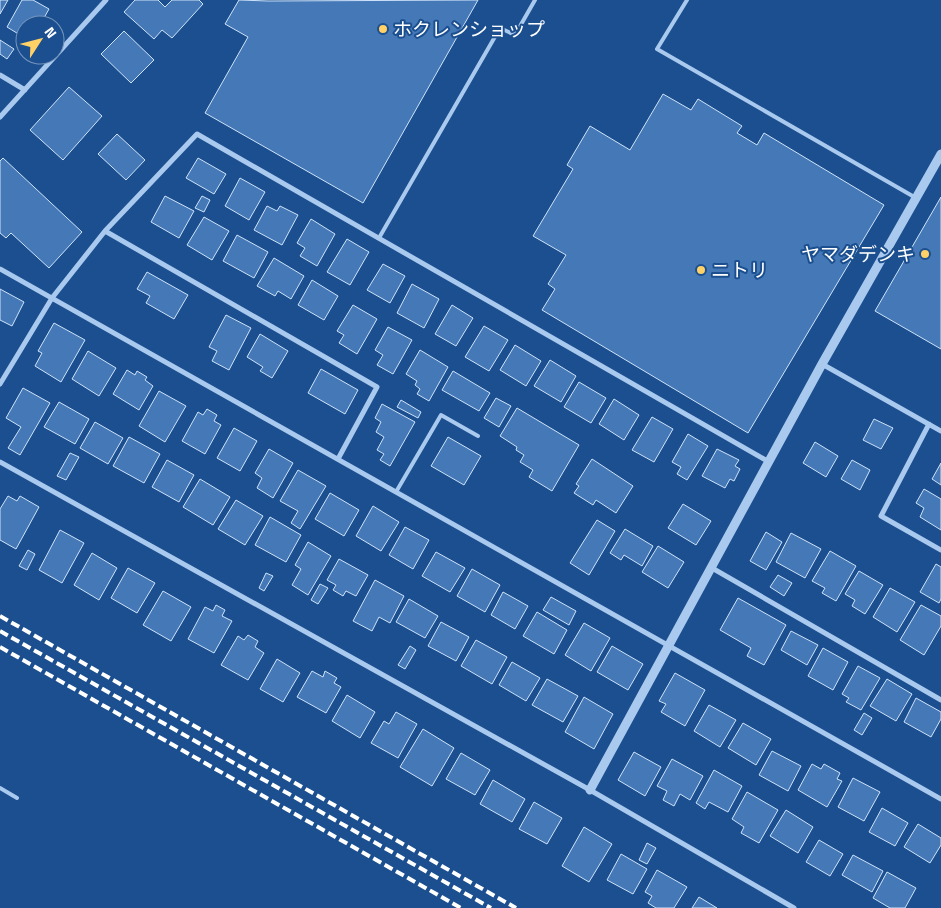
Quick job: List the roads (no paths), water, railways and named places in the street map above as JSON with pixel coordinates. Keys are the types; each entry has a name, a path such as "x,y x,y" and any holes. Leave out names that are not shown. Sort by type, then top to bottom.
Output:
{"street":[{"path":"0,117 106,0"},
{"path":"0,75 25,90"},
{"path":"0,384 52,298 105,231 198,134 769,462"},
{"path":"590,790 667,645 712,568 822,364 941,154"},
{"path":"105,231 377,387 338,459"},
{"path":"0,269 941,799"},
{"path":"822,364 941,431"},
{"path":"928,424 881,516 941,550"},
{"path":"0,462 590,790 794,908"},
{"path":"712,568 941,700"}],"lane":[{"path":"379,238 500,28 515,35 534,0"},
{"path":"687,0 658,49 917,198"},
{"path":"396,492 441,414 478,436"},
{"path":"0,788 17,798"}],"railway":[{"path":"0,616 516,908"},
{"path":"0,631 491,908"},
{"path":"0,647 461,908"}],"place":[{"name":"ホクレンショップ","path":"383,29"},
{"name":"ヤマダデンキ","path":"925,254"},
{"name":"ニトリ","path":"701,270"}]}
